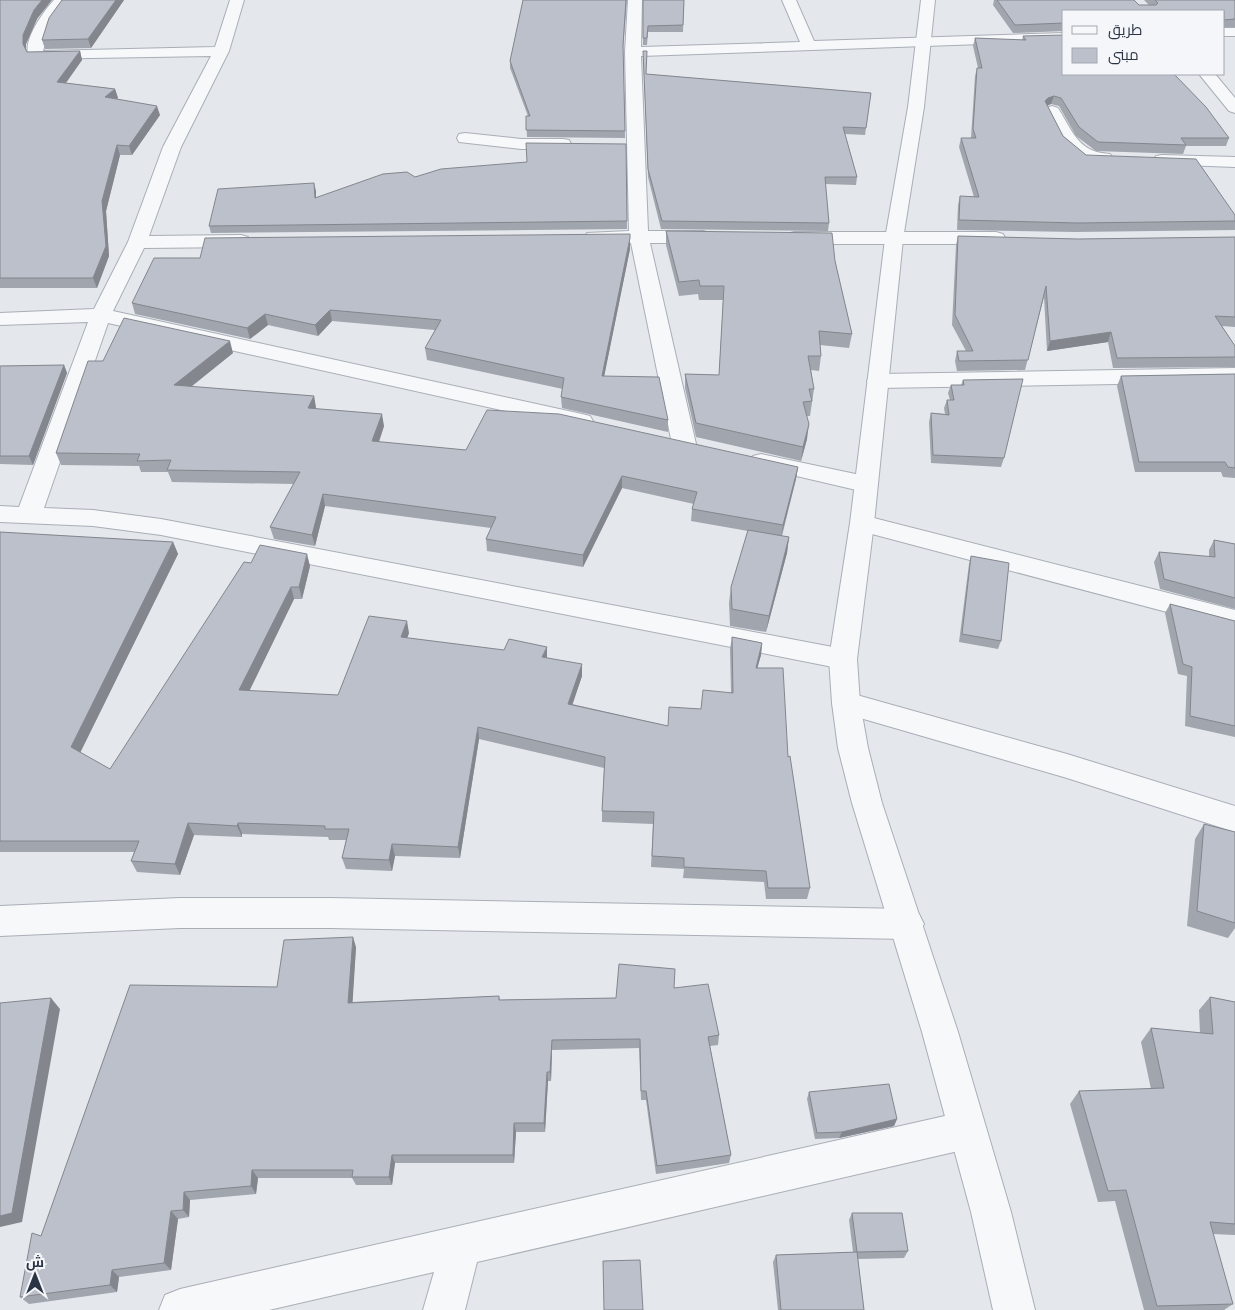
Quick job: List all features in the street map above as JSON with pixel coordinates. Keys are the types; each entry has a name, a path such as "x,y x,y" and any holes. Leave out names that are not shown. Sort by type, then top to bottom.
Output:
{"street":[{"path":"61,0 45,19 38,33 35,56 221,51"},
{"path":"28,514 101,315 138,242 172,146 221,51 237,0"},
{"path":"635,0 633,52 639,237 684,444"},
{"path":"789,0 809,46"},
{"path":"928,0 916,107 894,239 862,523 843,658 846,703 853,748 867,803 907,924 991,1212 1014,1310"},
{"path":"633,52 1062,37"},
{"path":"1208,75 1235,108"},
{"path":"1052,111 1068,140 1090,158 1120,159"},
{"path":"465,138 521,144 579,145"},
{"path":"618,145 637,145"},
{"path":"1148,160 1235,162"},
{"path":"580,237 718,237"},
{"path":"776,238 1010,238"},
{"path":"138,242 256,241"},
{"path":"0,319 101,315 606,426"},
{"path":"878,381 1235,375"},
{"path":"741,456 865,484"},
{"path":"0,514 93,518 161,527 843,658"},
{"path":"862,523 1235,620"},
{"path":"846,703 1067,766 1235,819"},
{"path":"0,921 180,913 330,913 907,924"},
{"path":"180,1310 966,1130"},
{"path":"444,1310 461,1245"}],"building":[{"path":"0,0 42,0 34,10 23,35 23,44 27,52 80,51 57,82 115,89 105,97 157,106 129,146 117,145 102,201 106,246 93,278 0,278"},
{"path":"62,0 116,0 88,39 42,40 49,18"},
{"path":"523,0 626,0 623,45 625,131 526,130 526,116 530,116 510,61"},
{"path":"643,0 684,0 683,25 648,26 647,38 643,38"},
{"path":"997,0 1134,0 1139,5 1156,5 1158,3 1155,0 1235,0 1235,19 1225,20 1225,10 1062,10 1062,23 1015,25"},
{"path":"1062,35 1062,75 1175,75 1206,107 1229,138 1181,138 1186,145 1098,142 1079,127 1061,98 1054,96 1045,101 1063,136 1086,155 1196,159 1235,215 1235,221 1078,223 959,220 960,196 979,197 961,138 976,138 973,129 977,68 982,68 975,38 1026,40 1023,36"},
{"path":"643,51 647,51 646,74 871,93 866,128 843,127 857,177 825,177 829,223 662,221 648,169"},
{"path":"526,143 626,144 627,221 209,226 218,189 314,183 315,198 383,174 407,172 415,177 441,169 527,162"},
{"path":"666,231 832,233 835,261 852,334 819,331 821,356 808,356 814,389 809,389 812,401 803,402 809,424 803,447 696,423 685,374 719,375 724,286 700,286 699,280 679,282"},
{"path":"630,234 602,376 659,377 668,420 561,397 564,378 425,348 441,320 330,310 315,325 265,314 247,328 132,303 154,258 200,258 205,238"},
{"path":"958,236 1078,239 1235,237 1235,317 1215,316 1235,346 1235,357 1117,358 1111,332 1050,341 1046,286 1028,360 959,361 957,351 973,351 955,315"},
{"path":"124,318 230,341 174,385 314,396 308,408 382,414 372,441 466,450 487,410 559,414 798,467 783,525 692,509 697,492 622,476 583,555 486,539 496,517 323,494 312,535 270,527 300,472 167,470 171,460 137,461 140,454 56,453 88,361 103,361"},
{"path":"64,365 29,456 0,456 0,366"},
{"path":"1235,374 1235,468 1228,467 1225,462 1139,462 1121,376"},
{"path":"1023,379 1004,458 933,455 931,413 949,415 947,400 954,400 951,385 964,385 963,380"},
{"path":"748,530 789,537 769,616 732,609 731,587"},
{"path":"0,532 173,542 71,747 110,769 244,562 251,563 260,545 307,554 299,587 291,587 239,690 338,695 369,616 407,621 401,637 504,650 509,639 547,647 542,657 582,664 568,704 668,726 669,707 701,709 703,690 733,693 732,637 762,643 756,668 783,668 788,757 790,756 810,888 768,888 766,871 684,867 684,858 652,856 654,812 602,811 605,757 478,727 458,847 392,844 389,860 342,858 349,829 325,829 325,826 238,823 237,826 188,823 175,864 131,861 139,841 0,841"},
{"path":"1214,540 1235,544 1235,598 1164,579 1159,552 1215,557"},
{"path":"971,556 1009,563 1001,641 962,634"},
{"path":"1170,604 1235,621 1235,726 1190,716 1192,667 1183,664"},
{"path":"1204,824 1235,832 1235,923 1197,911"},
{"path":"353,937 348,1003 499,996 499,1000 616,998 619,964 675,969 674,988 708,984 719,1035 708,1037 731,1155 657,1166 646,1091 641,1091 640,1039 552,1040 550,1072 547,1072 544,1123 514,1123 513,1155 392,1155 389,1177 352,1177 353,1170 252,1170 251,1186 184,1192 183,1210 171,1211 164,1263 112,1270 110,1285 20,1297 32,1233 41,1236 130,985 277,987 284,940"},
{"path":"1210,997 1235,1002 1235,1224 1210,1222 1233,1304 1157,1306 1126,1190 1108,1191 1079,1091 1164,1088 1151,1028 1213,1034"},
{"path":"51,998 12,1213 0,1216 0,1003"},
{"path":"889,1084 897,1119 842,1132 817,1133 809,1092"},
{"path":"852,1213 902,1213 908,1251 857,1252"},
{"path":"857,1252 864,1310 781,1310 776,1255"},
{"path":"640,1260 643,1310 604,1310 603,1261"}]}
